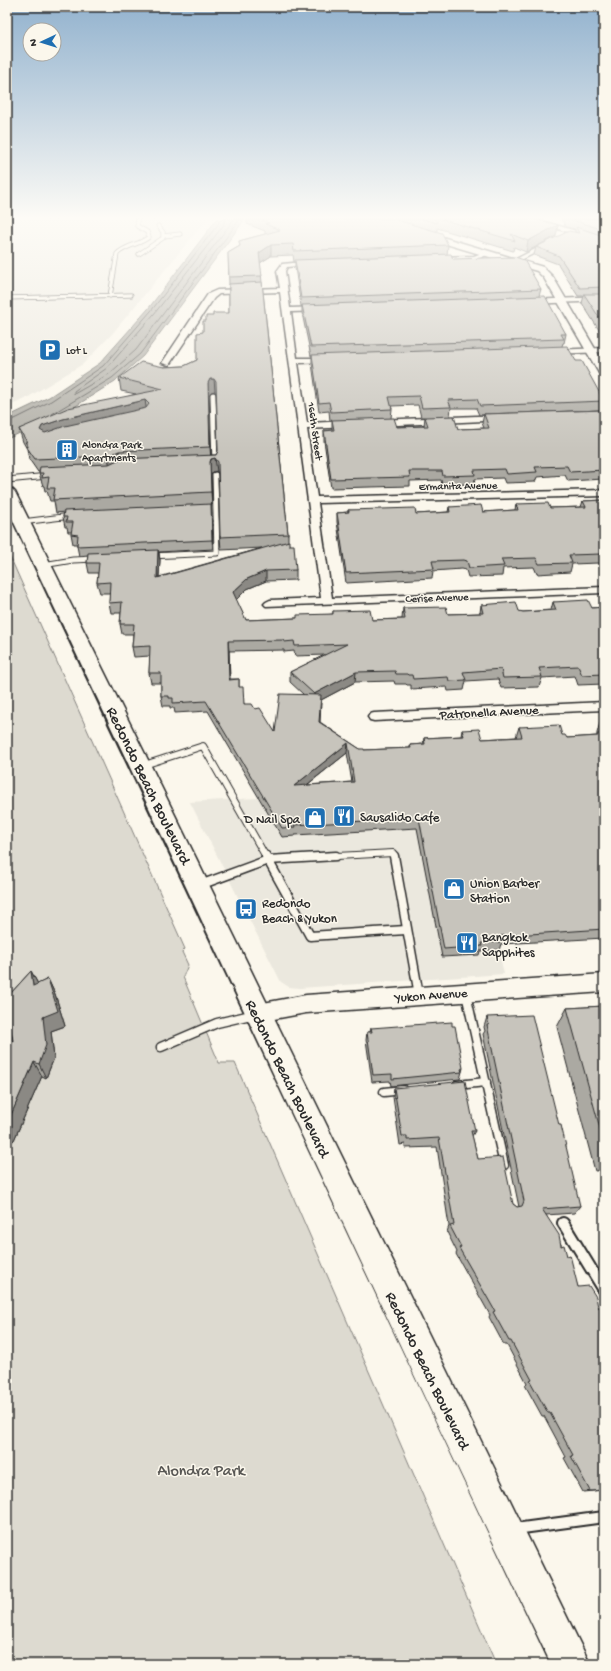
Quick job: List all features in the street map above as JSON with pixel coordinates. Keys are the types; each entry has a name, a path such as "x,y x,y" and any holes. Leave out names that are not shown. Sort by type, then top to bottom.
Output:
{"main road":[{"name":"Redondo Beach Boulevard","path":"7,492 141,766 571,1664"}],"street":[{"path":"166,363 210,297"},
{"name":"166th Street","path":"285,297 327,601"},
{"path":"560,297 604,373"},
{"path":"518,303 604,299"},
{"path":"286,310 334,309"},
{"path":"547,352 604,350"},
{"path":"294,361 341,360"},
{"path":"303,426 509,418"},
{"name":"Ermanita Avenue","path":"313,500 604,493"},
{"name":"Cerise Avenue","path":"270,604 604,590"},
{"name":"Patronella Avenue","path":"374,717 604,706"},
{"name":"Yukon Avenue","path":"258,1013 306,1004 419,995 604,984"}],"lane":[{"path":"7,298 60,297"},
{"path":"207,465 215,464 213,395"},
{"path":"7,480 30,476 56,475"},
{"path":"146,557 217,553 216,475"},
{"path":"208,510 216,509"},
{"path":"22,522 51,517 76,516"},
{"path":"43,565 73,560 100,559"},
{"path":"141,766 204,746 310,936 406,930"},
{"path":"198,886 268,860 393,853 419,995"},
{"path":"466,992 505,1172"},
{"path":"161,1047 217,1023 258,1013"},
{"path":"446,1086 486,1082"},
{"path":"384,1092 415,1089"},
{"path":"563,1223 604,1290"},
{"path":"506,1531 604,1517"}],"shaded area":[{"name":"Lot L","path":"7,297 143,297 112,334 83,364 25,399 7,407"},
{"path":"460,786 504,974 300,988 289,987 281,982 190,802"}],"green space":[{"name":"Alondra Park","path":"7,550 185,949 182,952 188,965 183,977 219,1063 235,1063 496,1664 7,1664"}],"water":[{"path":"157,297 187,297 143,356 115,381 71,409 7,439 7,417 49,397 100,363"}],"building":[{"path":"229,297 264,297 288,534 220,537 218,462 215,458 211,459 210,462 211,492 53,500 55,488 47,488 49,477 42,478 43,473 39,473 40,467 109,464 120,459 216,455 218,451 216,382 214,379 210,379 208,383 210,447 119,451 108,456 35,459 26,446 28,446 25,442 27,442 19,429 68,408 163,389 119,378 141,362 164,367 184,366 197,360 197,333 203,332 203,321 206,321 206,316 213,316 213,313 229,313","holes":["145,400 149,404 146,408 65,426 45,433 40,430 42,426 63,419"]},
{"path":"301,297 328,297 301,298"},
{"path":"546,297 566,334 561,334 564,339 311,347 302,305"},
{"path":"586,297 604,297 604,325"},
{"path":"567,346 576,361 582,361 604,401 480,406 477,399 448,400 451,407 422,408 419,396 389,397 392,409 331,412 329,402 319,403 312,355"},
{"path":"604,410 604,470 570,472 567,466 535,467 537,472 507,474 505,469 474,470 475,475 443,476 442,471 409,471 410,477 331,479 324,431 334,430 332,420 394,418 397,427 428,426 425,417 454,416 458,429 489,428 484,414"},
{"path":"604,500 604,555 569,555 572,563 539,564 536,558 501,559 504,566 469,568 467,561 464,560 432,561 434,569 346,573 337,513 349,512 348,510 415,508 416,514 450,512 449,507 481,505 483,512 518,510 516,504 548,503 550,508 586,507 583,501"},
{"path":"211,504 212,540 77,546 78,535 71,534 73,522 66,522 67,517 63,517 64,511"},
{"path":"289,541 289,545 294,545 296,570 266,571 247,579 233,592 246,620 297,618 297,615 333,614 333,611 370,610 372,620 405,619 403,608 446,607 448,614 483,613 481,605 516,602 519,611 523,612 556,610 553,602 588,600 592,608 604,607 604,674 582,675 578,666 539,668 542,677 503,678 501,669 463,672 466,680 449,681 448,677 413,679 412,675 396,674 395,671 356,672 314,694 290,672 347,644 295,646 294,641 284,642 284,640 228,641 229,680 239,679 239,687 243,687 244,704 252,704 255,709 260,708 275,732 280,694 321,695 319,722 360,749 364,750 411,748 410,745 425,744 424,738 464,736 462,730 479,729 482,739 522,737 519,727 559,725 562,735 565,735 567,738 598,736 597,734 604,734 604,929 500,936 501,942 481,943 482,946 444,949 419,818 294,825 295,827 282,828 206,701 173,703 173,698 169,698 169,696 161,696 161,673 149,673 150,646 132,647 134,624 120,624 122,602 109,603 110,582 97,583 99,563 87,563 88,553 158,550 157,578","holes":["348,743 354,782 294,786"]},
{"path":"600,723 604,723 604,732"},
{"path":"31,971 33,986 48,979 58,1011 43,1017 46,1045 39,1064 34,1062 7,1124 7,1042 13,1041 7,1013 7,992 11,993"},
{"path":"604,1006 604,1143 567,1008"},
{"path":"532,1015 559,1125 561,1125 580,1206 542,1209 559,1235 561,1246 564,1245 567,1256 570,1255 578,1287 589,1286 596,1297 598,1307 604,1309 604,1490 590,1491 571,1456 573,1455 550,1413 548,1413 530,1381 532,1380 511,1341 509,1341 493,1312 495,1311 459,1248 461,1247 450,1226 454,1225 439,1138 407,1140 407,1136 402,1136 394,1088 465,1081 475,1131 471,1131 478,1159 503,1157 513,1204 517,1207 522,1206 524,1201 487,1025 489,1025 487,1017"},
{"path":"452,1022 452,1026 455,1026 463,1068 461,1069 462,1072 392,1079 392,1074 373,1075 367,1032 372,1032 371,1028"}],"place":[{"name":"Lot L","path":"50,350"},
{"name":"Alondra Park Apartments","path":"67,450"},
{"name":"Sausalido Cafe","path":"344,816"},
{"name":"D Nail Spa","path":"315,818"},
{"name":"Union Barber Station","path":"454,889"},
{"name":"Redondo Beach & Yukon","path":"246,909"},
{"name":"Bangkok Sapphites","path":"467,943"}]}
